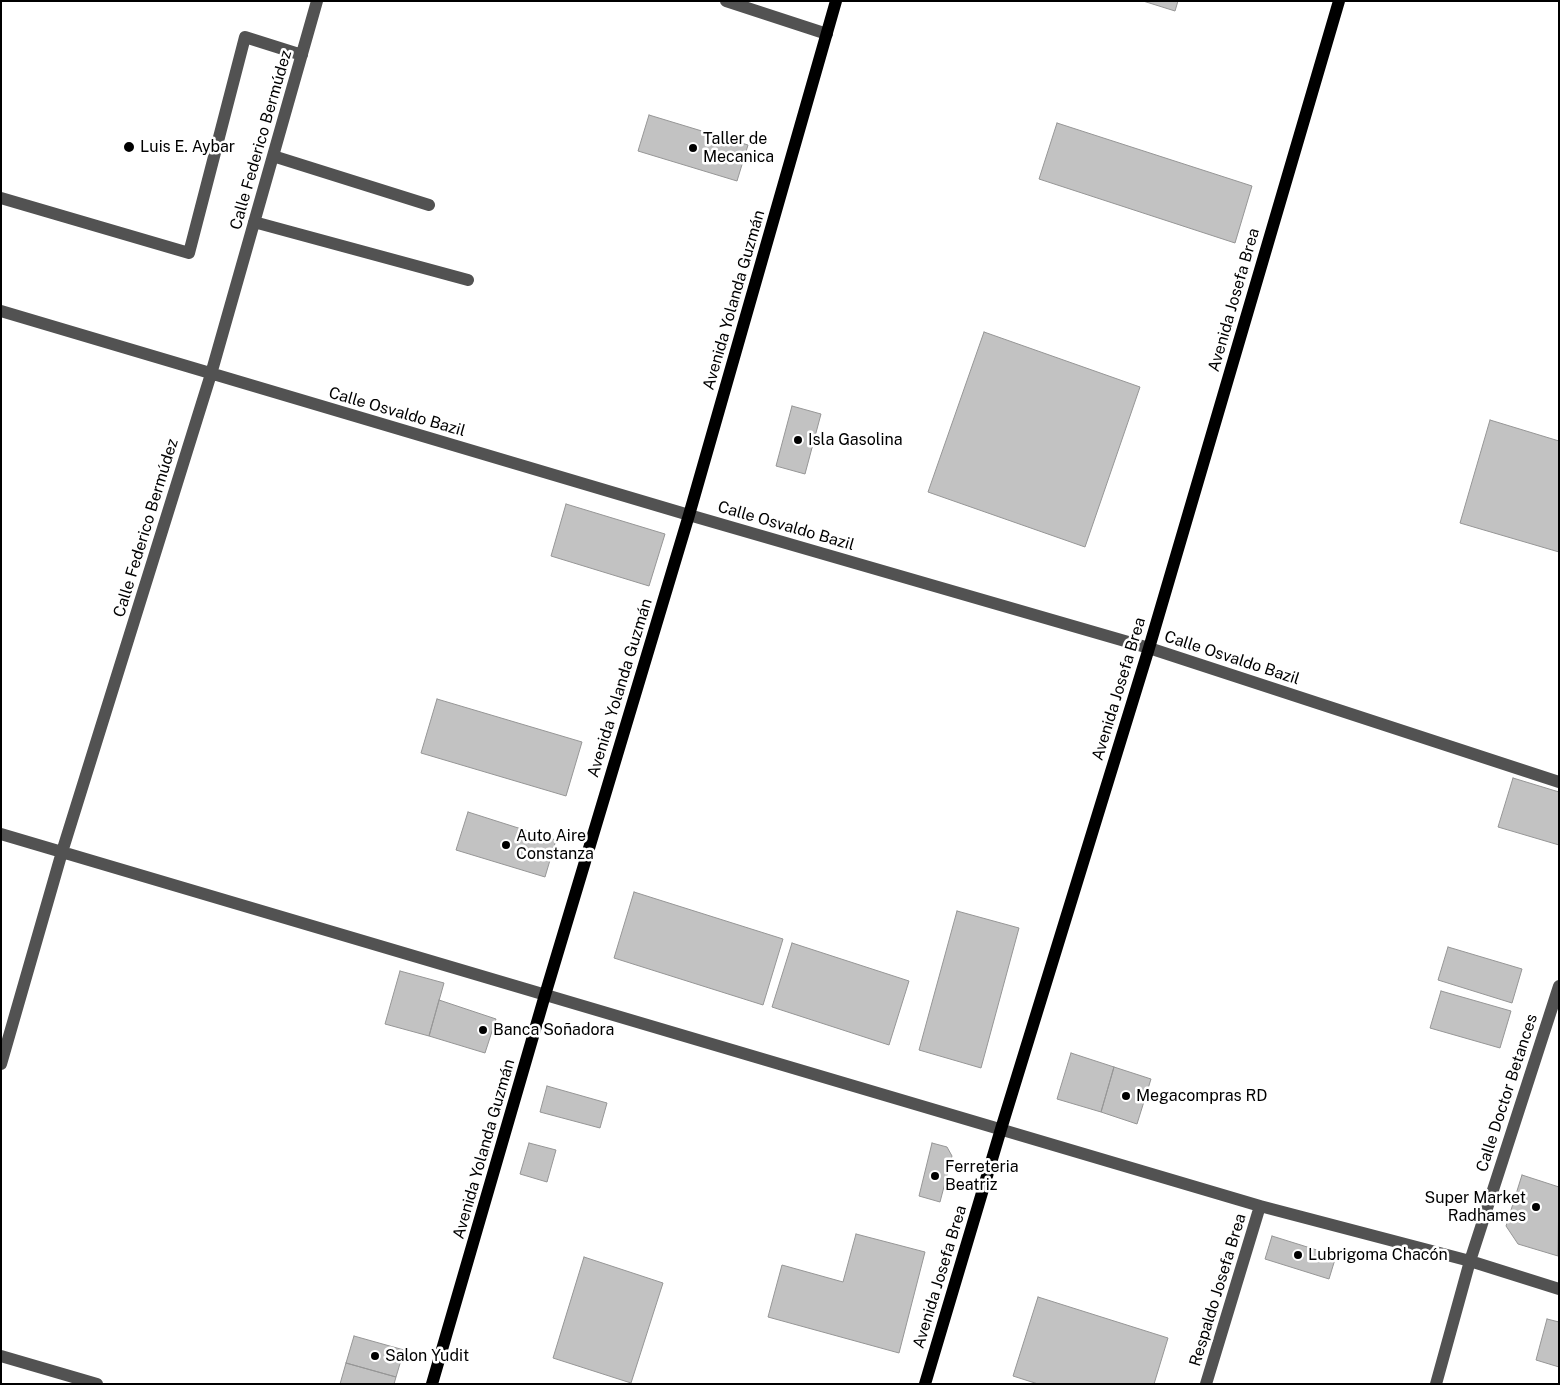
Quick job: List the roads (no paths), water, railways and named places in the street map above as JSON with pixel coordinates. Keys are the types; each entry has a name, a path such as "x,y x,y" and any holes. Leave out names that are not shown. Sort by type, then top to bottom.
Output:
{"main road":[{"name":"Avenida Yolanda Guzmán","path":"432,1384 545,995 689,515 836,1"},
{"name":"Avenida Josefa Brea","path":"925,1384 1001,1129 1149,648 1339,1"}],"street":[{"name":"Calle Federico Bermúdez","path":"1,1064 62,852 211,374 317,1"},
{"path":"726,1 827,34"},
{"path":"1,198 189,253 245,37 302,55"},
{"path":"273,156 429,205"},
{"path":"254,222 468,280"},
{"name":"Calle Osvaldo Bazil","path":"1,311 689,515 1149,648 1559,782"},
{"path":"1,834 1260,1206 1470,1261 1559,1289"},
{"name":"Calle Doctor Betances","path":"1436,1384 1470,1261 1559,986"},
{"name":"Respaldo Josefa Brea","path":"1206,1384 1260,1206"},
{"path":"1,1356 97,1384"}],"place":[{"name":"Luis E. Aybar","path":"129,147"},
{"name":"Taller de Mecanica","path":"693,148"},
{"name":"Isla Gasolina","path":"798,440"},
{"name":"Auto Aire Constanza","path":"506,845"},
{"name":"Banca Soñadora","path":"483,1030"},
{"name":"Megacompras RD","path":"1126,1096"},
{"name":"Ferreteria Beatriz","path":"935,1176"},
{"name":"Super Market Radhames","path":"1536,1207"},
{"name":"Lubrigoma Chacón","path":"1298,1255"},
{"name":"Salon Yudit","path":"375,1356"}]}
